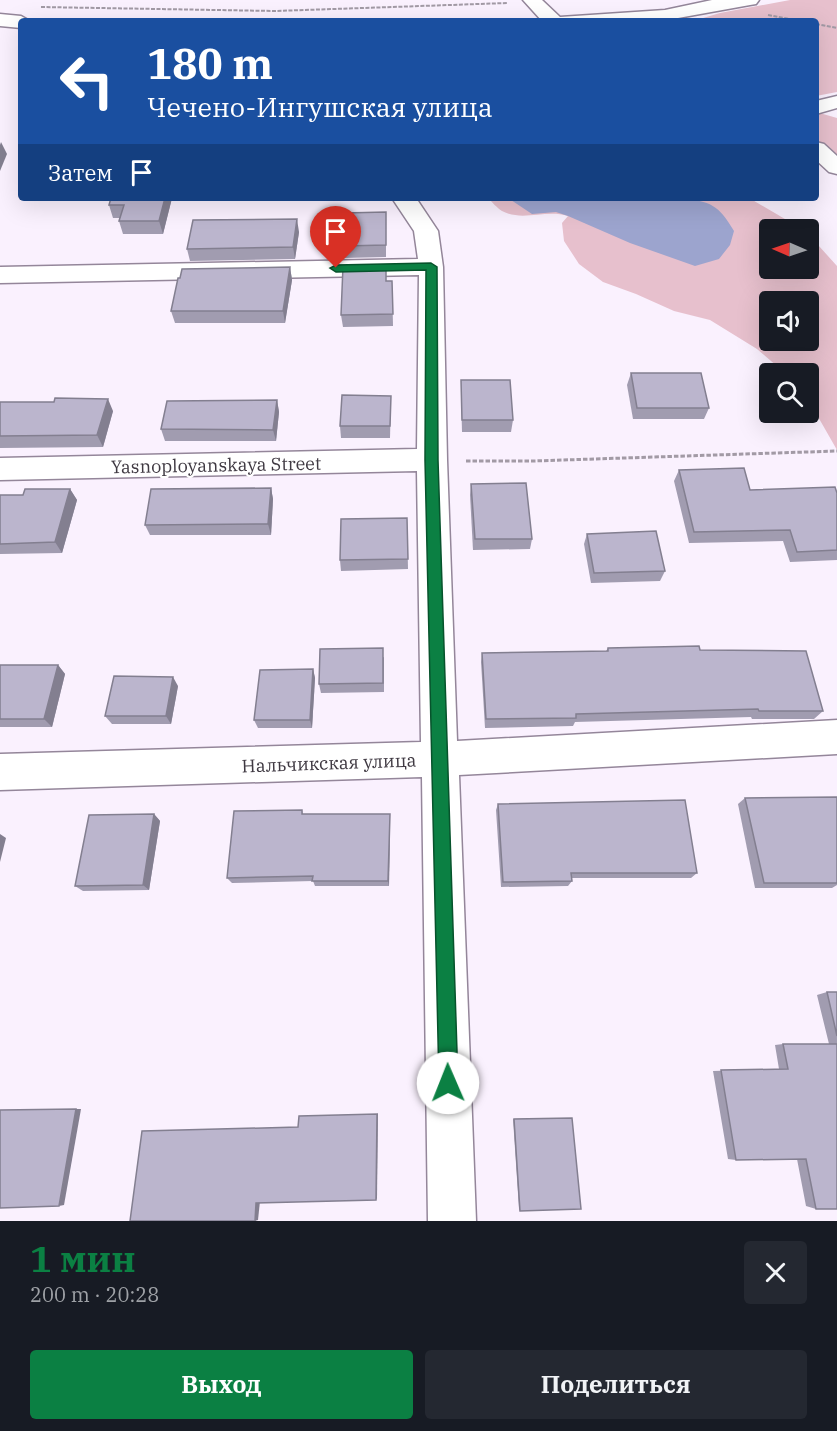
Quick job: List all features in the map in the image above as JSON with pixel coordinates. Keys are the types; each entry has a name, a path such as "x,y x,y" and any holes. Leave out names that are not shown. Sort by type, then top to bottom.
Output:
{"street":[{"path":"532,0 550,18"},
{"path":"669,18 690,4 750,0"},
{"path":"0,20 18,22"},
{"path":"819,107 837,102"},
{"path":"819,152 837,167"},
{"path":"406,201 426,231 431,267 432,460 452,1221"},
{"path":"0,275 431,267"},
{"name":"Yasnoployanskaya Street","path":"0,469 432,460"},
{"name":"Нальчикская улица","path":"0,772 441,759 837,737"}],"path":[{"path":"33,6 275,11 511,3"},
{"path":"819,25 837,28"},
{"path":"432,460 533,461 837,451"}],"shaded area":[{"path":"790,0 837,0 837,92 819,95 819,18 703,18"},
{"path":"819,113 837,118 837,157 819,142"},
{"path":"491,201 754,201 785,219 759,219 759,279 819,279 819,246 837,266 837,450 819,418 819,363 773,363 759,351 819,351 819,291 759,291 759,351 710,320 674,311 603,282 579,264 564,241 562,223 568,216 510,214 500,210"}],"water":[{"path":"512,201 699,201 718,210 734,231 730,245 719,259 695,266 630,243 556,212 532,214"}],"building":[{"path":"110,201 164,201 159,221 119,221 124,205 109,205"},
{"path":"386,212 386,245 343,246 344,213"},
{"path":"297,219 293,247 187,249 193,220"},
{"path":"343,266 386,266 386,281 392,281 393,314 341,315"},
{"path":"290,267 283,311 171,311 182,269"},
{"path":"631,373 701,373 709,408 637,408"},
{"path":"461,380 510,380 513,420 462,420"},
{"path":"342,395 391,396 390,426 340,426"},
{"path":"55,398 108,399 97,435 0,436 0,402 54,402"},
{"path":"277,400 273,430 161,429 167,401"},
{"path":"744,468 750,490 835,487 837,493 837,550 797,552 790,530 694,532 679,470"},
{"path":"526,483 532,539 475,539 471,484"},
{"path":"271,488 268,524 145,525 151,489"},
{"path":"25,489 70,489 55,542 0,544 0,495 23,495"},
{"path":"407,518 408,559 340,560 341,519"},
{"path":"656,531 665,571 594,573 587,534"},
{"path":"699,646 700,650 806,651 823,711 759,711 758,709 576,714 576,718 486,719 482,653 608,651 608,648"},
{"path":"383,648 383,683 319,684 320,649"},
{"path":"0,665 58,665 44,719 0,719"},
{"path":"313,669 310,720 254,720 260,670"},
{"path":"114,676 173,677 166,716 105,716"},
{"path":"837,797 837,883 764,883 745,798"},
{"path":"685,800 697,873 571,873 572,881 503,882 498,804"},
{"path":"302,810 302,814 390,814 388,881 312,881 313,876 227,878 234,811"},
{"path":"154,814 143,885 75,886 89,815"},
{"path":"827,992 837,992 837,1036"},
{"path":"783,1044 837,1044 837,1209 816,1209 806,1159 736,1160 721,1070 788,1069"},
{"path":"76,1109 59,1206 0,1208 0,1110"},
{"path":"377,1114 376,1200 256,1203 255,1221 130,1221 142,1131 298,1127 299,1116"},
{"path":"572,1118 581,1209 520,1211 514,1119"}],"route":[{"path":"336,268 431,267 432,460 448,1083"}]}
